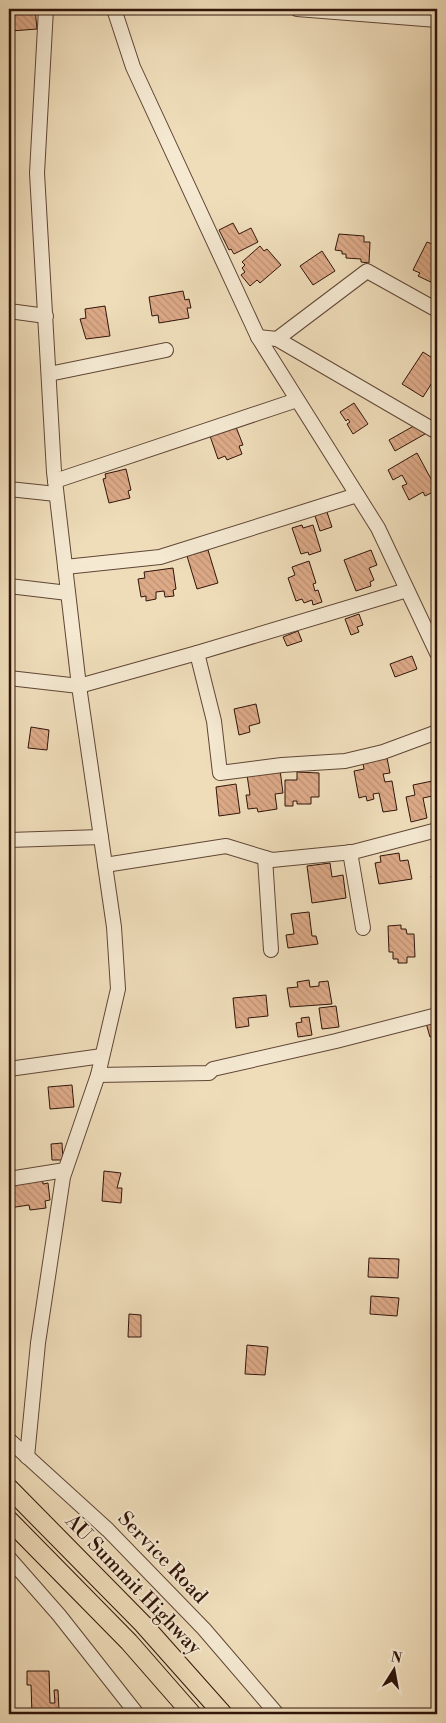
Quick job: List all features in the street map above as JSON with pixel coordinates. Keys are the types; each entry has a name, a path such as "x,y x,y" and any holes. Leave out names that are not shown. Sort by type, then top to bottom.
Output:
{"main road":[{"name":"AU Summit Highway","path":"9,1488 143,1624 223,1714"},
{"path":"9,1520 129,1642 192,1714"}],"street":[{"path":"27,1457 38,1343 65,1170 98,1075 118,988 114,927 79,686 56,488 37,173 46,9"},
{"path":"114,9 133,67 258,337 378,528 437,653"},
{"path":"297,9 391,13 437,20"},
{"path":"277,339 367,271 437,310"},
{"path":"9,311 46,316"},
{"path":"258,337 277,339 434,425"},
{"path":"49,374 166,350"},
{"path":"9,489 56,488 297,400"},
{"path":"65,567 160,557 357,495"},
{"path":"9,586 68,593"},
{"path":"9,678 79,686 407,590"},
{"path":"197,653 214,722 220,773 282,765 345,761 384,752 437,732"},
{"path":"105,865 226,846 272,860 350,852 437,830"},
{"path":"9,840 101,837"},
{"path":"350,852 363,928"},
{"path":"265,858 271,950"},
{"path":"98,1075 209,1073 213,1068 336,1041 437,1015"},
{"path":"9,1069 102,1056"},
{"path":"9,1179 65,1170"},
{"name":"Service Road","path":"9,1440 108,1530 204,1630 278,1714"},
{"path":"9,1574 10,1558"},
{"path":"10,1558 59,1615 137,1714"}],"building":[{"path":"25,9 35,9 37,29 11,31 10,14 26,12"},
{"path":"233,223 239,234 251,228 258,242 234,254 231,249 229,250 219,230"},
{"path":"339,234 364,236 364,242 370,242 369,263 361,262 361,259 346,258 346,254 342,254 342,251 335,250"},
{"path":"427,242 437,246 437,285 418,276 420,273 413,270"},
{"path":"260,246 264,251 267,249 281,265 260,283 257,280 250,286 241,275 245,272 242,268 245,265 242,262"},
{"path":"322,251 335,271 313,285 300,266"},
{"path":"183,291 185,300 189,299 191,308 187,308 189,318 159,323 158,315 152,316 149,297"},
{"path":"105,306 110,336 86,339 80,319 86,318 85,309"},
{"path":"423,352 437,361 437,375 423,397 402,384"},
{"path":"354,403 368,424 353,434 347,424 350,422 348,419 346,421 340,412"},
{"path":"419,423 425,434 395,451 389,440"},
{"path":"227,426 228,430 236,427 243,445 239,446 242,454 227,460 225,456 218,459 210,436"},
{"path":"417,453 437,490 425,496 423,492 409,500 402,486 407,484 402,475 393,480 388,470"},
{"path":"126,469 131,490 128,491 130,498 109,503 103,479 106,478 105,474"},
{"path":"326,509 332,527 320,531 314,513"},
{"path":"302,525 303,528 313,525 321,551 309,555 308,552 301,554 292,528"},
{"path":"208,550 218,583 197,589 187,556"},
{"path":"371,550 377,565 369,568 374,580 370,582 371,586 356,591 344,560"},
{"path":"309,561 316,583 313,584 315,591 318,590 322,602 313,605 312,600 304,603 302,599 296,601 288,578 295,575 292,567"},
{"path":"173,568 176,589 173,590 174,596 165,597 164,591 156,592 156,599 146,601 146,596 141,597 138,579 145,578 144,572"},
{"path":"359,614 363,625 357,627 359,632 351,635 345,619"},
{"path":"298,631 302,641 287,646 283,637"},
{"path":"412,656 417,669 395,677 390,664"},
{"path":"256,704 260,723 249,726 250,732 239,735 234,709"},
{"path":"31,727 49,730 47,750 28,748"},
{"path":"387,758 390,773 383,774 385,782 392,781 397,810 383,812 379,793 373,794 374,799 367,801 366,796 359,798 354,771 364,769 363,763"},
{"path":"280,770 283,793 275,794 277,809 258,812 257,808 248,809 246,795 250,795 247,775"},
{"path":"297,772 319,773 319,797 311,797 311,804 297,804 297,801 293,801 293,806 285,806 285,780 297,780"},
{"path":"437,780 437,795 423,798 427,818 411,822 406,797 415,795 413,785"},
{"path":"236,784 240,813 219,816 216,787"},
{"path":"399,853 400,861 408,860 412,879 379,884 375,863 381,862 380,856"},
{"path":"330,863 332,877 343,875 346,898 312,903 307,866"},
{"path":"437,875 437,902 431,876"},
{"path":"309,912 312,936 316,936 318,944 288,948 286,935 294,934 291,914"},
{"path":"401,925 401,929 406,929 407,934 414,934 415,957 407,957 407,963 398,963 398,959 393,959 393,952 389,952 388,926"},
{"path":"309,980 310,987 319,986 319,982 328,981 332,1004 290,1007 287,988 298,987 297,982"},
{"path":"266,995 268,1016 248,1018 249,1026 236,1028 233,998"},
{"path":"336,1006 339,1027 322,1029 319,1008"},
{"path":"309,1017 312,1035 298,1037 296,1023 302,1022 301,1018"},
{"path":"437,1020 437,1035 430,1037 426,1023"},
{"path":"72,1085 74,1107 50,1109 48,1087"},
{"path":"62,1143 63,1160 52,1160 51,1144"},
{"path":"104,1171 121,1173 117,1188 122,1188 121,1203 102,1201"},
{"path":"42,1176 43,1184 48,1183 50,1200 45,1201 46,1208 30,1210 29,1205 9,1208 9,1184"},
{"path":"369,1258 399,1259 398,1278 368,1277"},
{"path":"371,1296 399,1298 397,1316 370,1314"},
{"path":"129,1314 141,1315 141,1337 128,1337"},
{"path":"247,1345 268,1347 265,1375 245,1374"},
{"path":"27,1671 49,1671 50,1703 55,1703 54,1690 58,1690 59,1710 56,1710 56,1714 32,1714 31,1685 27,1685"}]}
